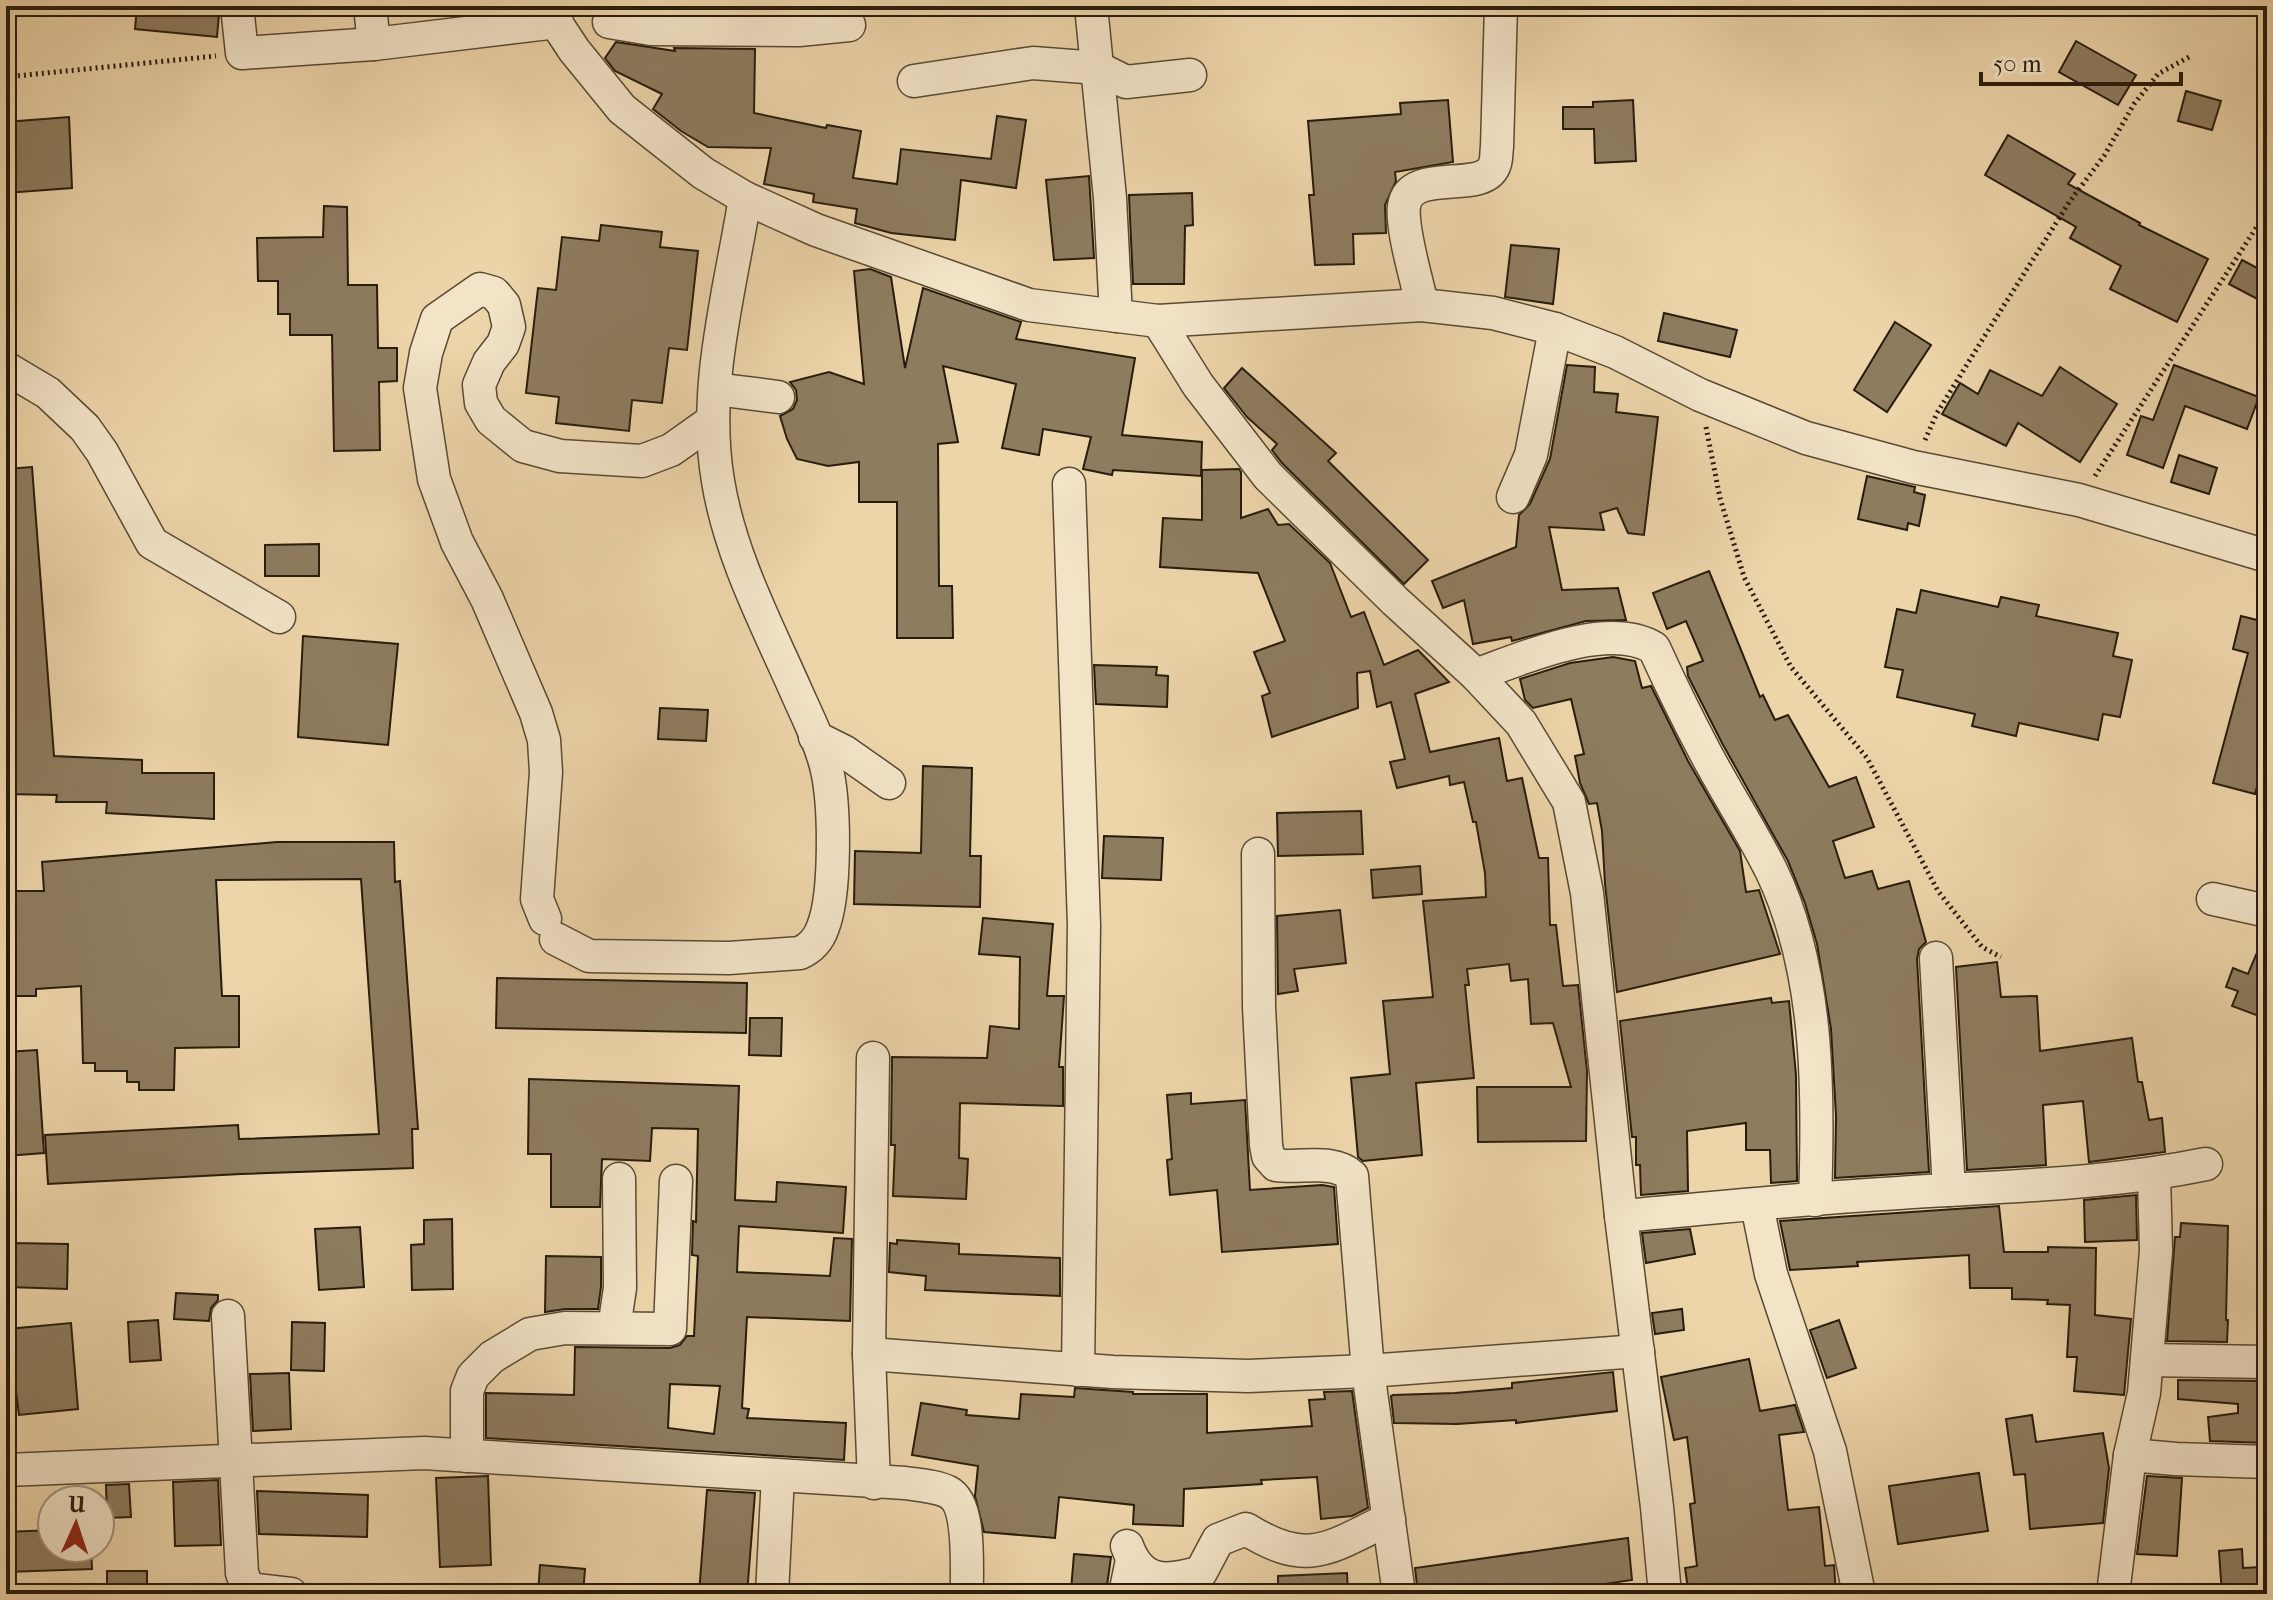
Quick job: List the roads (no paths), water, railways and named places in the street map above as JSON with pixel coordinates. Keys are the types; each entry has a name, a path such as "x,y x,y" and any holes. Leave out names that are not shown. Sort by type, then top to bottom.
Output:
{"street":[{"path":"237,6 242,53 374,44 551,14 579,56 622,109 703,173 745,198 816,230 1029,305 1158,321 1422,305 1493,313 1555,329 1615,352 1713,400 1806,438 1913,467 2079,500 2267,556"},
{"path":"370,6 374,44"},
{"path":"1091,6 1110,198 1116,316"},
{"path":"1422,305 1404,219 1404,203 1411,191 1432,183 1483,178 1494,167 1501,6"},
{"path":"579,56 616,14 664,29 799,30 849,25"},
{"path":"914,81 1033,63 1098,68 1126,82 1190,75"},
{"path":"712,421 671,450 642,461 560,456 523,446 491,420 481,403 479,385 489,362 503,344 509,327 504,305 494,293 480,289 437,319 426,353 420,388 434,479 457,542 487,599 536,713 544,740 546,772 537,899 550,929 589,956 729,958 800,953 810,948 823,930 831,891 831,815 827,770 733,542 718,482 712,421 715,389 745,198"},
{"path":"1158,321 1198,385 1268,476 1395,601 1476,675 1521,723 1569,802 1587,893 1665,1594"},
{"path":"1513,497 1531,455 1555,329"},
{"path":"6,368 48,393 85,428 102,452 152,543 279,617"},
{"path":"715,389 778,397"},
{"path":"1069,484 1084,925 1078,1370"},
{"path":"1476,675 1526,657 1596,640 1631,638 1654,648 1704,751 1771,871 1801,953 1808,999 1817,1124 1815,1200"},
{"path":"815,737 845,752 889,783"},
{"path":"1258,854 1259,1007 1268,1156 1276,1165 1331,1166 1345,1170 1352,1176 1368,1371 1399,1594"},
{"path":"2213,899 2267,911"},
{"path":"1936,958 1949,1190"},
{"path":"873,1058 869,1354 874,1483"},
{"path":"1621,1216 1949,1190 2041,1187 2154,1175 2206,1164"},
{"path":"2113,1594 2130,1455 2144,1393 2156,1251 2154,1175"},
{"path":"614,1328 620,1288 619,1179"},
{"path":"467,1456 467,1391 473,1376 492,1357 530,1334 565,1328 670,1329 676,1181"},
{"path":"1757,1205 1771,1274 1830,1451 1859,1594"},
{"path":"228,1316 241,1568 244,1581 256,1590 291,1594"},
{"path":"869,1354 1078,1370 1248,1376 1368,1371 1638,1351"},
{"path":"2147,1360 2267,1362"},
{"path":"6,1470 412,1453 553,1459 905,1483 951,1493 960,1504 965,1528 967,1594"},
{"path":"2130,1455 2267,1462"},
{"path":"772,1594 778,1476"},
{"path":"1125,1594 1129,1553 1154,1579 1173,1581 1201,1572 1218,1540 1246,1529 1265,1541 1293,1551 1316,1550 1327,1549 1389,1519"}]}
